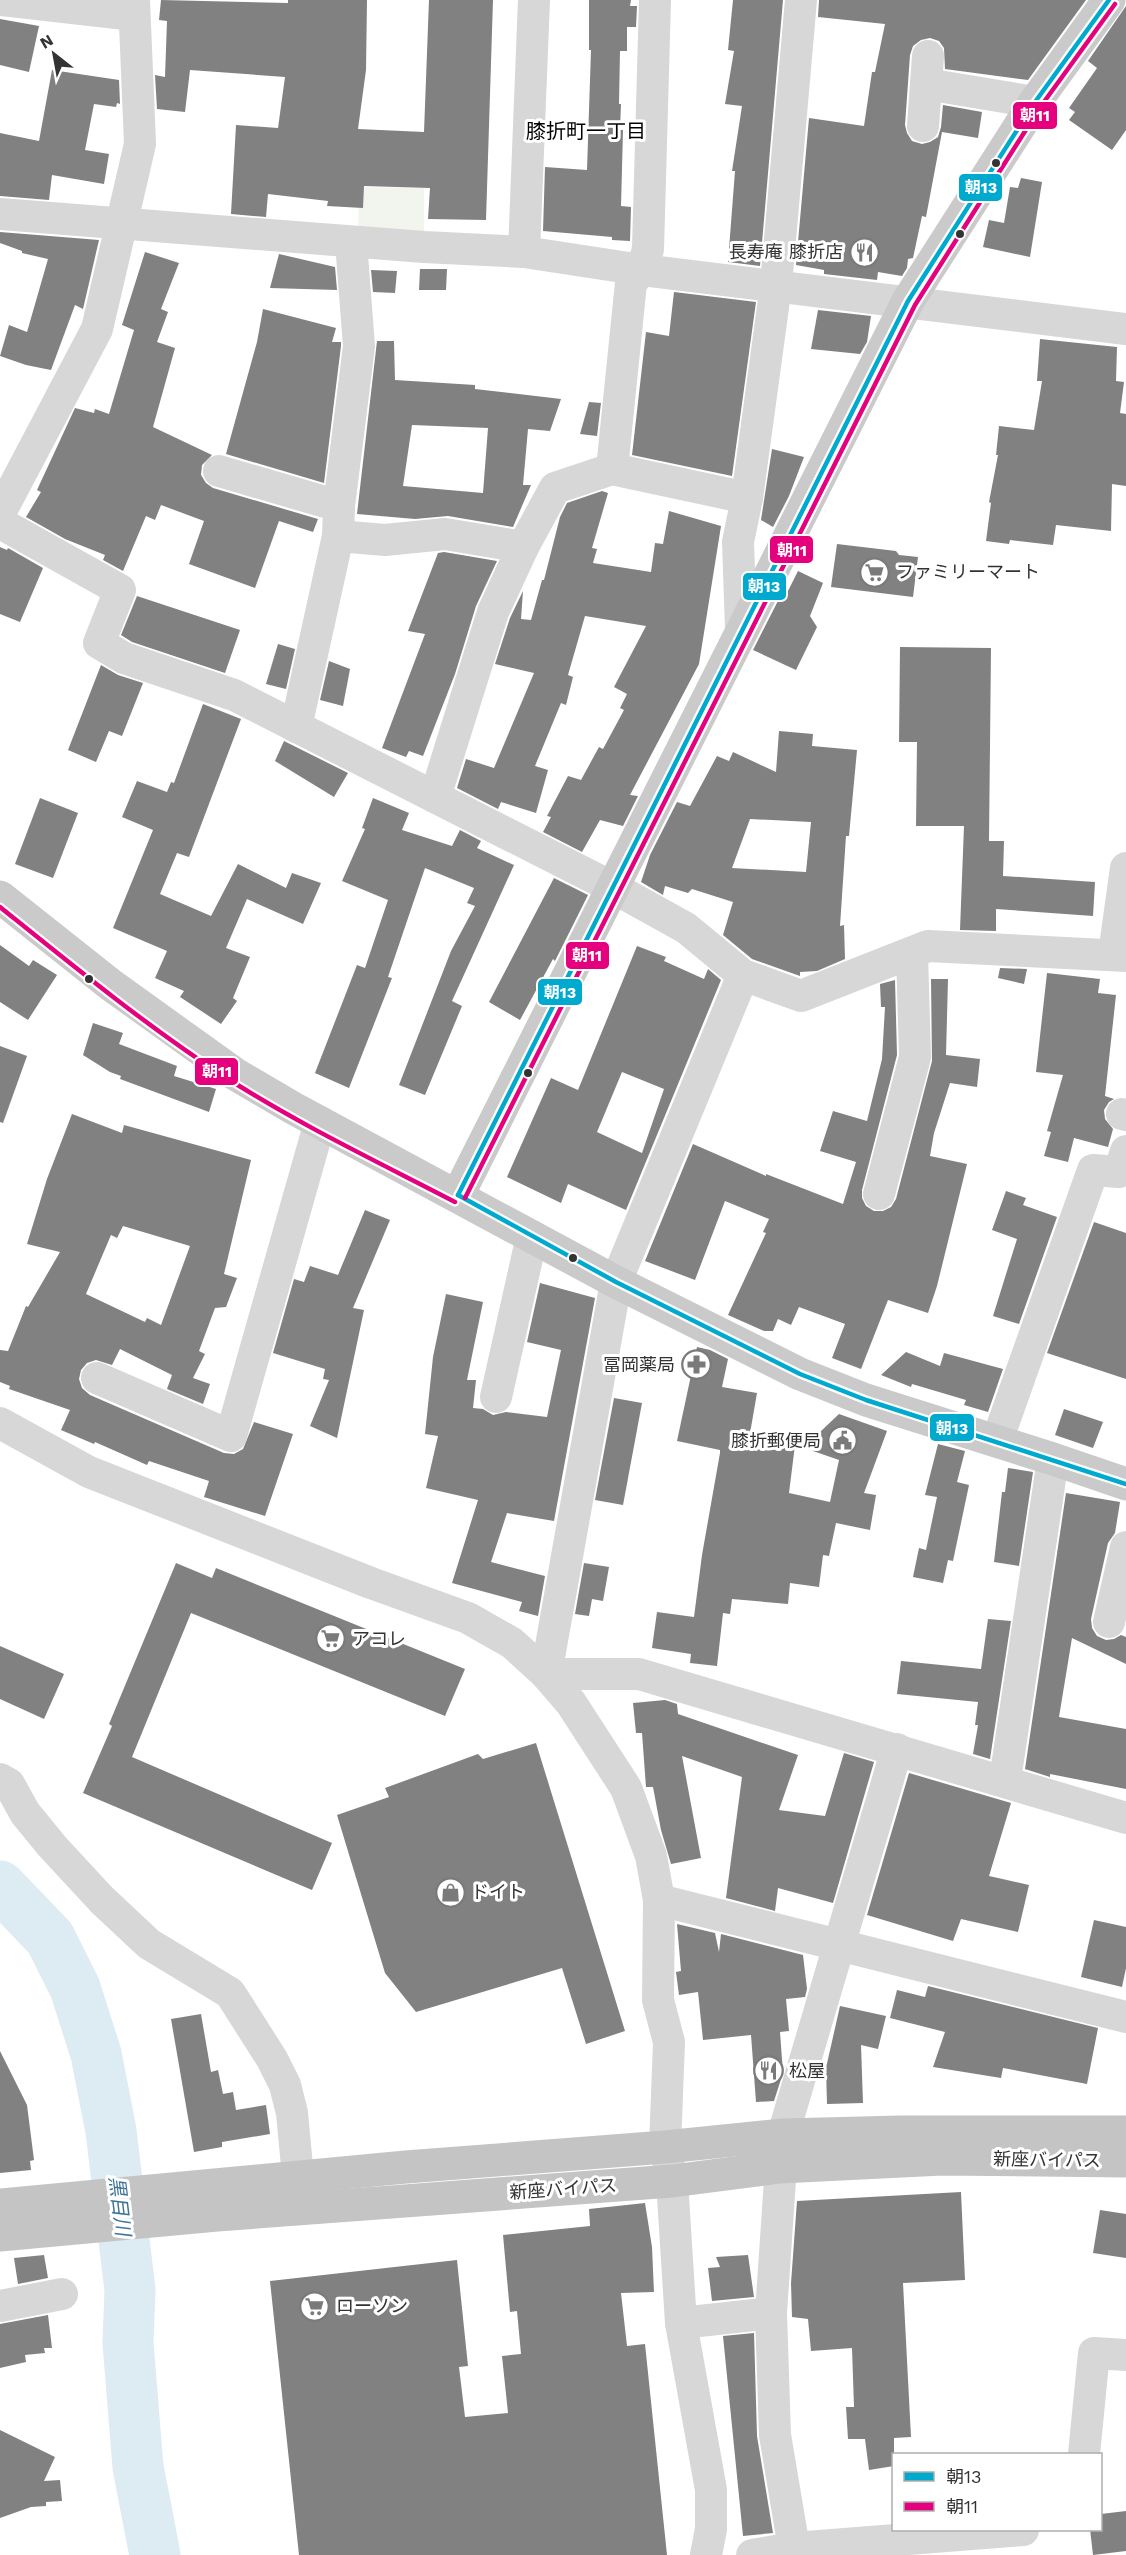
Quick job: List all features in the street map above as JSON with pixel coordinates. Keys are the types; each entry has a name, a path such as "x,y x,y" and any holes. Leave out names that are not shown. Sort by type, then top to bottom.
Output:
{"highway":[{"name":"新座バイパス","path":"186,2203 298,2177 783,2135 900,2132 1126,2132"},
{"name":"新座バイパス","path":"0,2235 57,2215 186,2203 672,2181 780,2168 942,2159 1126,2161"},
{"name":"新座バイパス","path":"0,2205 57,2215"}],"main road":[{"path":"458,1195 908,301 1035,102 1109,0"},
{"path":"0,897 111,985 225,1067 321,1122 616,1282 800,1374 866,1400 1126,1484"}],"street":[{"path":"0,0 134,7 140,144 97,329 0,513"},
{"path":"524,252 534,0"},
{"path":"612,469 631,283 642,270 648,249 656,0"},
{"path":"741,629 738,542 747,498 776,285 801,0"},
{"path":"923,126 927,70 1035,102"},
{"path":"0,214 351,242 524,252 642,270 1126,329"},
{"path":"296,727 339,521 359,346 351,242"},
{"path":"435,797 493,612 523,547 555,488 612,469 747,498"},
{"path":"219,471 385,540 445,534 523,547"},
{"path":"0,523 120,590 99,643 124,658 234,695 612,887 686,928 743,975 801,996 928,946 1120,955 1126,868"},
{"path":"879,1194 915,1057 912,953"},
{"path":"546,1674 616,1282 743,975"},
{"path":"97,1378 231,1436 321,1122"},
{"path":"997,1441 1093,1170 1119,1172 1126,1151"},
{"path":"496,1397 532,1236"},
{"path":"0,1423 89,1472 371,1583 468,1618 512,1643 546,1674 571,1703 626,1788 651,1856 659,1900 658,2000 669,2042 664,2147 672,2181 681,2323 711,2490 711,2529 706,2554 746,2555"},
{"path":"1005,1780 1053,1459"},
{"path":"1109,1622 1126,1547"},
{"path":"546,1674 639,1674 1005,1780 1126,1818"},
{"path":"794,2548 775,2435 771,2313 783,2135 841,1946 897,1749"},
{"path":"0,1779 9,1784 25,1813 52,1846 102,1900 149,1944 230,1993 272,2058 285,2085 292,2113 298,2177"},
{"path":"659,1900 1126,2017"},
{"path":"0,2307 62,2294"},
{"path":"681,2323 771,2313"},
{"path":"1084,2453 1094,2353 1126,2355"},
{"path":"752,2555 794,2548 999,2531"}],"shaded area":[{"path":"359,187 424,188 424,247 358,231"}],"building":[{"path":"161,0 288,3 288,0 367,0 366,70 358,129 424,132 429,0 493,0 486,220 428,219 430,188 364,186 363,208 327,206 328,201 268,194 266,217 231,214 236,125 278,128 285,77 190,70 185,112 157,109 155,75 165,77 167,21 159,20"},
{"path":"589,0 631,0 630,6 637,6 636,27 627,27 627,51 620,51 619,104 621,104 620,130 623,130 621,206 631,207 630,241 612,240 612,237 543,231 545,167 587,170 591,50 589,50"},
{"path":"733,0 783,0 760,266 728,262 735,171 732,171 742,106 725,104 734,51 728,50"},
{"path":"819,0 1086,0 1028,80 945,69 944,48 939,41 930,38 921,40 913,46 910,55 905,125 912,141 922,144 938,137 943,105 982,112 978,138 942,132 926,217 922,216 913,258 908,259 907,268 902,276 878,272 877,280 824,274 824,270 796,265 809,118 864,126 872,72 875,72 885,24 818,17"},
{"path":"1126,6 1126,130 1112,150 1069,120 1075,112 1069,108 1097,68 1088,61"},
{"path":"0,19 39,26 29,72 0,65"},
{"path":"52,70 119,80 120,104 117,103 116,107 94,104 85,150 109,154 104,184 52,175 49,200 0,196 0,133 39,141"},
{"path":"1021,178 1042,182 1030,257 983,247 989,220 1004,223 1010,187 1018,188"},
{"path":"0,232 99,240 83,309 75,305 51,370 0,356 9,325 27,332 48,259 22,253 22,251 0,243"},
{"path":"145,252 179,263 161,309 168,312 157,342 175,348 153,427 212,455 202,465 201,475 213,488 318,519 313,532 279,521 255,588 189,564 204,521 161,505 155,520 146,516 123,571 103,560 105,555 65,539 26,517 41,492 37,490 75,408 94,413 95,409 109,414 134,330 122,325"},
{"path":"279,254 335,267 337,290 270,288"},
{"path":"420,269 447,269 446,290 419,290"},
{"path":"371,270 397,271 395,293 373,292"},
{"path":"674,292 756,302 732,476 632,455 646,332 669,336"},
{"path":"263,309 336,328 332,342 341,342 324,483 226,454 257,342"},
{"path":"818,310 871,316 867,342 860,354 811,349"},
{"path":"1040,339 1117,347 1116,381 1124,382 1120,413 1126,414 1126,486 1112,484 1111,531 1056,525 1053,545 1010,540 1009,544 986,541 991,503 989,502 998,455 996,455 999,426 1034,430 1042,381 1037,381"},
{"path":"377,341 394,341 395,380 475,385 475,389 561,399 550,431 528,429 523,485 531,485 513,527 448,516 415,519 357,514","holes":["412,425 488,428 483,493 403,486"]},
{"path":"589,402 601,403 597,436 580,434"},
{"path":"772,449 804,457 789,496 773,527 761,520"},
{"path":"602,491 608,493 592,548 597,549 593,563 651,572 655,543 663,544 669,511 721,526 699,664 630,795 638,796 623,826 600,820 582,852 543,832 551,817 547,816 568,776 581,780 599,747 603,749 624,710 620,708 627,694 614,687 646,626 585,616 568,675 573,677 566,705 561,703 535,766 548,770 536,813 501,802 498,809 457,788 466,759 494,768 534,673 495,664 510,618 523,591 521,619 531,620 560,517 567,503"},
{"name":"ファミリーマート","path":"837,544 896,551 899,555 918,557 913,597 831,587"},
{"path":"0,547 7,550 8,548 43,568 20,622 0,614"},
{"path":"438,553 497,561 476,606 455,674 423,756 409,751 406,757 382,748 425,634 408,631"},
{"path":"798,571 823,583 810,616 817,627 796,670 753,650 783,591 787,593"},
{"path":"137,596 240,630 225,673 132,642 121,635"},
{"path":"278,644 295,649 286,689 266,684"},
{"path":"900,647 991,648 989,841 1004,841 1003,876 1095,882 1093,916 996,909 996,931 960,930 964,826 916,826 917,742 899,742"},
{"path":"329,661 350,669 343,706 320,700"},
{"path":"101,665 118,675 143,683 122,736 109,731 96,762 68,750"},
{"path":"203,704 241,719 189,857 177,853 160,894 211,916 238,864 286,888 292,873 321,883 303,924 247,899 226,948 250,957 233,998 237,1001 221,1024 180,997 184,991 155,978 167,951 113,928 153,830 122,817 137,781 167,792 171,782 174,783"},
{"path":"779,731 813,734 812,746 857,750 849,836 846,836 840,926 844,925 845,959 817,971 800,972 800,976 752,959 723,935 733,902 692,889 688,893 665,886 663,895 641,882 650,855 677,802 690,806 717,756 729,761 733,752 776,772","holes":["750,819 811,822 806,872 732,868"]},
{"path":"284,741 348,773 334,797 275,761"},
{"path":"40,798 78,813 53,878 15,864"},
{"path":"373,798 409,813 402,830 452,846 460,830 481,841 477,848 514,865 452,1001 462,1006 425,1095 399,1085 451,951 475,906 467,903 474,888 425,868 388,977 392,978 349,1088 315,1073 357,965 365,968 388,900 342,881 365,829 362,828"},
{"path":"554,878 588,895 555,961 553,959 520,1020 489,1002"},
{"path":"0,945 29,966 33,960 57,975 28,1020 0,1002"},
{"path":"637,946 666,957 664,961 704,979 708,969 721,980 626,1210 568,1184 561,1203 507,1177 551,1078 578,1090","holes":["622,1072 664,1089 642,1153 597,1132"]},
{"path":"1000,968 1027,969 1024,984 998,978"},
{"path":"1047,973 1100,979 1098,993 1116,995 1105,1096 1114,1099 1104,1110 1105,1119 1113,1129 1108,1147 1074,1138 1068,1162 1044,1156 1051,1132 1047,1131 1063,1075 1036,1072"},
{"path":"931,979 948,979 946,1055 980,1059 977,1087 950,1083 934,1133 930,1156 967,1164 937,1286 928,1313 888,1300 861,1369 832,1358 845,1324 799,1307 791,1325 778,1319 773,1331 764,1331 728,1315 766,1233 763,1232 769,1219 725,1201 695,1280 645,1261 693,1144 766,1176 766,1174 843,1204 856,1162 820,1151 833,1111 867,1121 882,1059 885,1007 881,1007 880,984 895,980 897,1055 862,1190 862,1198 866,1206 874,1211 883,1211 891,1207 896,1199 932,1061"},
{"path":"93,1023 123,1033 119,1044 177,1066 174,1076 216,1089 209,1112 120,1079 121,1076 110,1072 83,1055"},
{"path":"0,1046 27,1056 3,1123 0,1122"},
{"path":"72,1114 122,1133 124,1125 251,1160 224,1274 237,1278 226,1307 215,1308 199,1351 205,1354 193,1378 210,1384 203,1404 167,1389 172,1375 120,1349 112,1365 96,1360 87,1363 81,1370 79,1379 82,1388 90,1395 224,1453 234,1454 243,1449 254,1422 293,1434 265,1516 204,1497 209,1481 149,1461 147,1465 61,1430 70,1410 9,1389 10,1386 0,1382 0,1350 8,1351 26,1306 28,1307 60,1252 27,1244 47,1179","holes":["123,1226 190,1246 161,1325 147,1318 145,1322 86,1294 111,1235 117,1238"]},
{"path":"1006,1191 1026,1198 1023,1205 1057,1217 1019,1324 993,1316 1017,1239 992,1230"},
{"path":"365,1210 390,1220 353,1308 364,1310 337,1438 310,1426 329,1380 323,1379 325,1369 273,1353 294,1279 304,1282 310,1266 338,1275"},
{"path":"1094,1222 1126,1233 1126,1379 1047,1353"},
{"path":"540,1283 595,1298 554,1521 507,1513 491,1562 545,1576 538,1616 519,1611 522,1602 452,1583 478,1500 426,1488 438,1436 425,1434 433,1357 446,1294 483,1302 467,1380 476,1380 473,1408 483,1409 493,1415 506,1412 547,1417 561,1350 527,1342"},
{"path":"697,1347 710,1350 728,1359 722,1387 757,1393 749,1439 795,1445 789,1493 830,1502 839,1460 813,1451 820,1432 839,1414 887,1431 864,1493 876,1495 870,1530 836,1523 829,1556 823,1555 819,1587 790,1583 788,1604 732,1599 730,1614 723,1613 717,1666 690,1663 691,1654 652,1648 657,1612 694,1617 702,1555 720,1453 720,1450 677,1441"},
{"path":"906,1352 940,1366 944,1353 1003,1369 988,1412 964,1405 966,1400 912,1384 911,1387 881,1375"},
{"path":"614,1398 642,1403 623,1505 595,1500"},
{"path":"1064,1409 1103,1422 1093,1448 1055,1435"},
{"path":"938,1444 965,1451 957,1482 969,1485 953,1561 948,1560 943,1583 913,1577 919,1548 926,1550 937,1497 925,1495"},
{"path":"1008,1468 1033,1472 1019,1566 994,1562 1002,1492 1005,1492"},
{"path":"1066,1493 1120,1502 1115,1533 1108,1543 1091,1619 1092,1628 1097,1636 1106,1640 1121,1635 1126,1637 1126,1664 1072,1638 1059,1717 1126,1729 1126,1789 1050,1774 1050,1777 1025,1769"},
{"path":"176,1563 212,1578 216,1568 465,1669 445,1716 191,1613 132,1757 332,1843 312,1890 83,1793"},
{"path":"584,1563 609,1567 603,1601 592,1599 589,1616 575,1614"},
{"path":"988,1619 1011,1621 990,1759 973,1754 978,1725 975,1725 978,1702 897,1694 901,1661 981,1669"},
{"path":"0,1646 64,1674 44,1719 0,1699"},
{"path":"665,1700 677,1704 678,1714 798,1755 779,1810 825,1816 844,1753 874,1762 833,1903 778,1888 775,1911 726,1898 742,1777 682,1756 701,1858 671,1864 661,1830 653,1787 646,1787 642,1733 636,1733 633,1703"},
{"name":"ドイト","path":"536,1743 625,2031 586,2044 562,1968 416,2012 385,1973 337,1815 389,1797 385,1788 478,1754 483,1759"},
{"path":"909,1773 1011,1803 989,1876 1029,1885 1018,1932 961,1919 953,1941 867,1915"},
{"path":"1094,1920 1126,1927 1126,1968 1122,1987 1081,1977"},
{"path":"677,1924 715,1933 719,1952 721,1934 803,1955 807,1989 805,1997 786,1999 789,2031 780,2032 783,2073 774,2101 756,2102 751,2035 703,2040 698,1992 679,1995 676,1972 681,1971"},
{"path":"928,1986 1098,2028 1087,2084 1003,2068 1001,2078 933,2067 945,2032 890,2018 897,1990 925,1997"},
{"path":"840,2006 886,2016 878,2049 861,2045 863,2103 827,2104 826,2068"},
{"path":"201,2014 211,2072 218,2070 223,2094 233,2092 236,2110 266,2105 270,2134 222,2142 222,2147 194,2152 171,2019"},
{"path":"0,2051 27,2105 34,2160 30,2161 31,2170 0,2173"},
{"path":"961,2192 965,2280 903,2283 911,2437 894,2438 892,2466 869,2470 865,2439 848,2439 846,2407 854,2407 852,2348 811,2351 808,2319 792,2317 791,2283 797,2201"},
{"path":"645,2203 652,2247 654,2292 621,2293 627,2346 645,2344 667,2555 299,2555 270,2281 457,2260 468,2366 459,2367 465,2417 508,2413 502,2356 521,2354 517,2311 510,2312 503,2235 590,2226 589,2209"},
{"path":"1100,2210 1126,2214 1126,2258 1093,2253"},
{"path":"44,2255 48,2278 18,2284 14,2258"},
{"path":"748,2255 754,2297 712,2301 708,2268 720,2267 716,2257"},
{"path":"48,2315 52,2348 44,2348 45,2353 25,2355 26,2362 0,2368 0,2324"},
{"path":"754,2333 757,2436 773,2533 743,2536 723,2336"},
{"path":"0,2430 55,2457 44,2481 60,2480 62,2501 46,2502 46,2506 31,2507 0,2518"},
{"path":"1126,2511 1126,2551 1093,2555 1090,2531 1102,2531 1102,2514"}],"waterway":[{"name":"黒目川","path":"0,1886 50,1938 75,1988 96,2054 111,2131 130,2290 128,2343 138,2467 155,2555"}],"transit line":[{"name":"朝13","path":"458,1195 908,301 1035,102 1109,0"},
{"name":"朝11","path":"465,1198 915,305 1041,106 1115,4"},
{"name":"朝11","path":"0,907 136,1015 222,1075 307,1125 455,1202"},
{"name":"朝13","path":"458,1195 616,1282 800,1374 866,1400 1126,1484"}],"place":[{"name":"長寿庵 膝折店","path":"864,252"},
{"name":"ファミリーマート","path":"875,572"},
{"name":"冨岡薬局","path":"696,1365"},
{"name":"膝折郵便局","path":"842,1441"},
{"name":"アコレ","path":"331,1639"},
{"name":"ドイト","path":"450,1892"},
{"name":"松屋","path":"768,2071"},
{"name":"ローソン","path":"315,2306"}],"district":[{"name":"膝折町一丁目","path":"586,131"}]}
